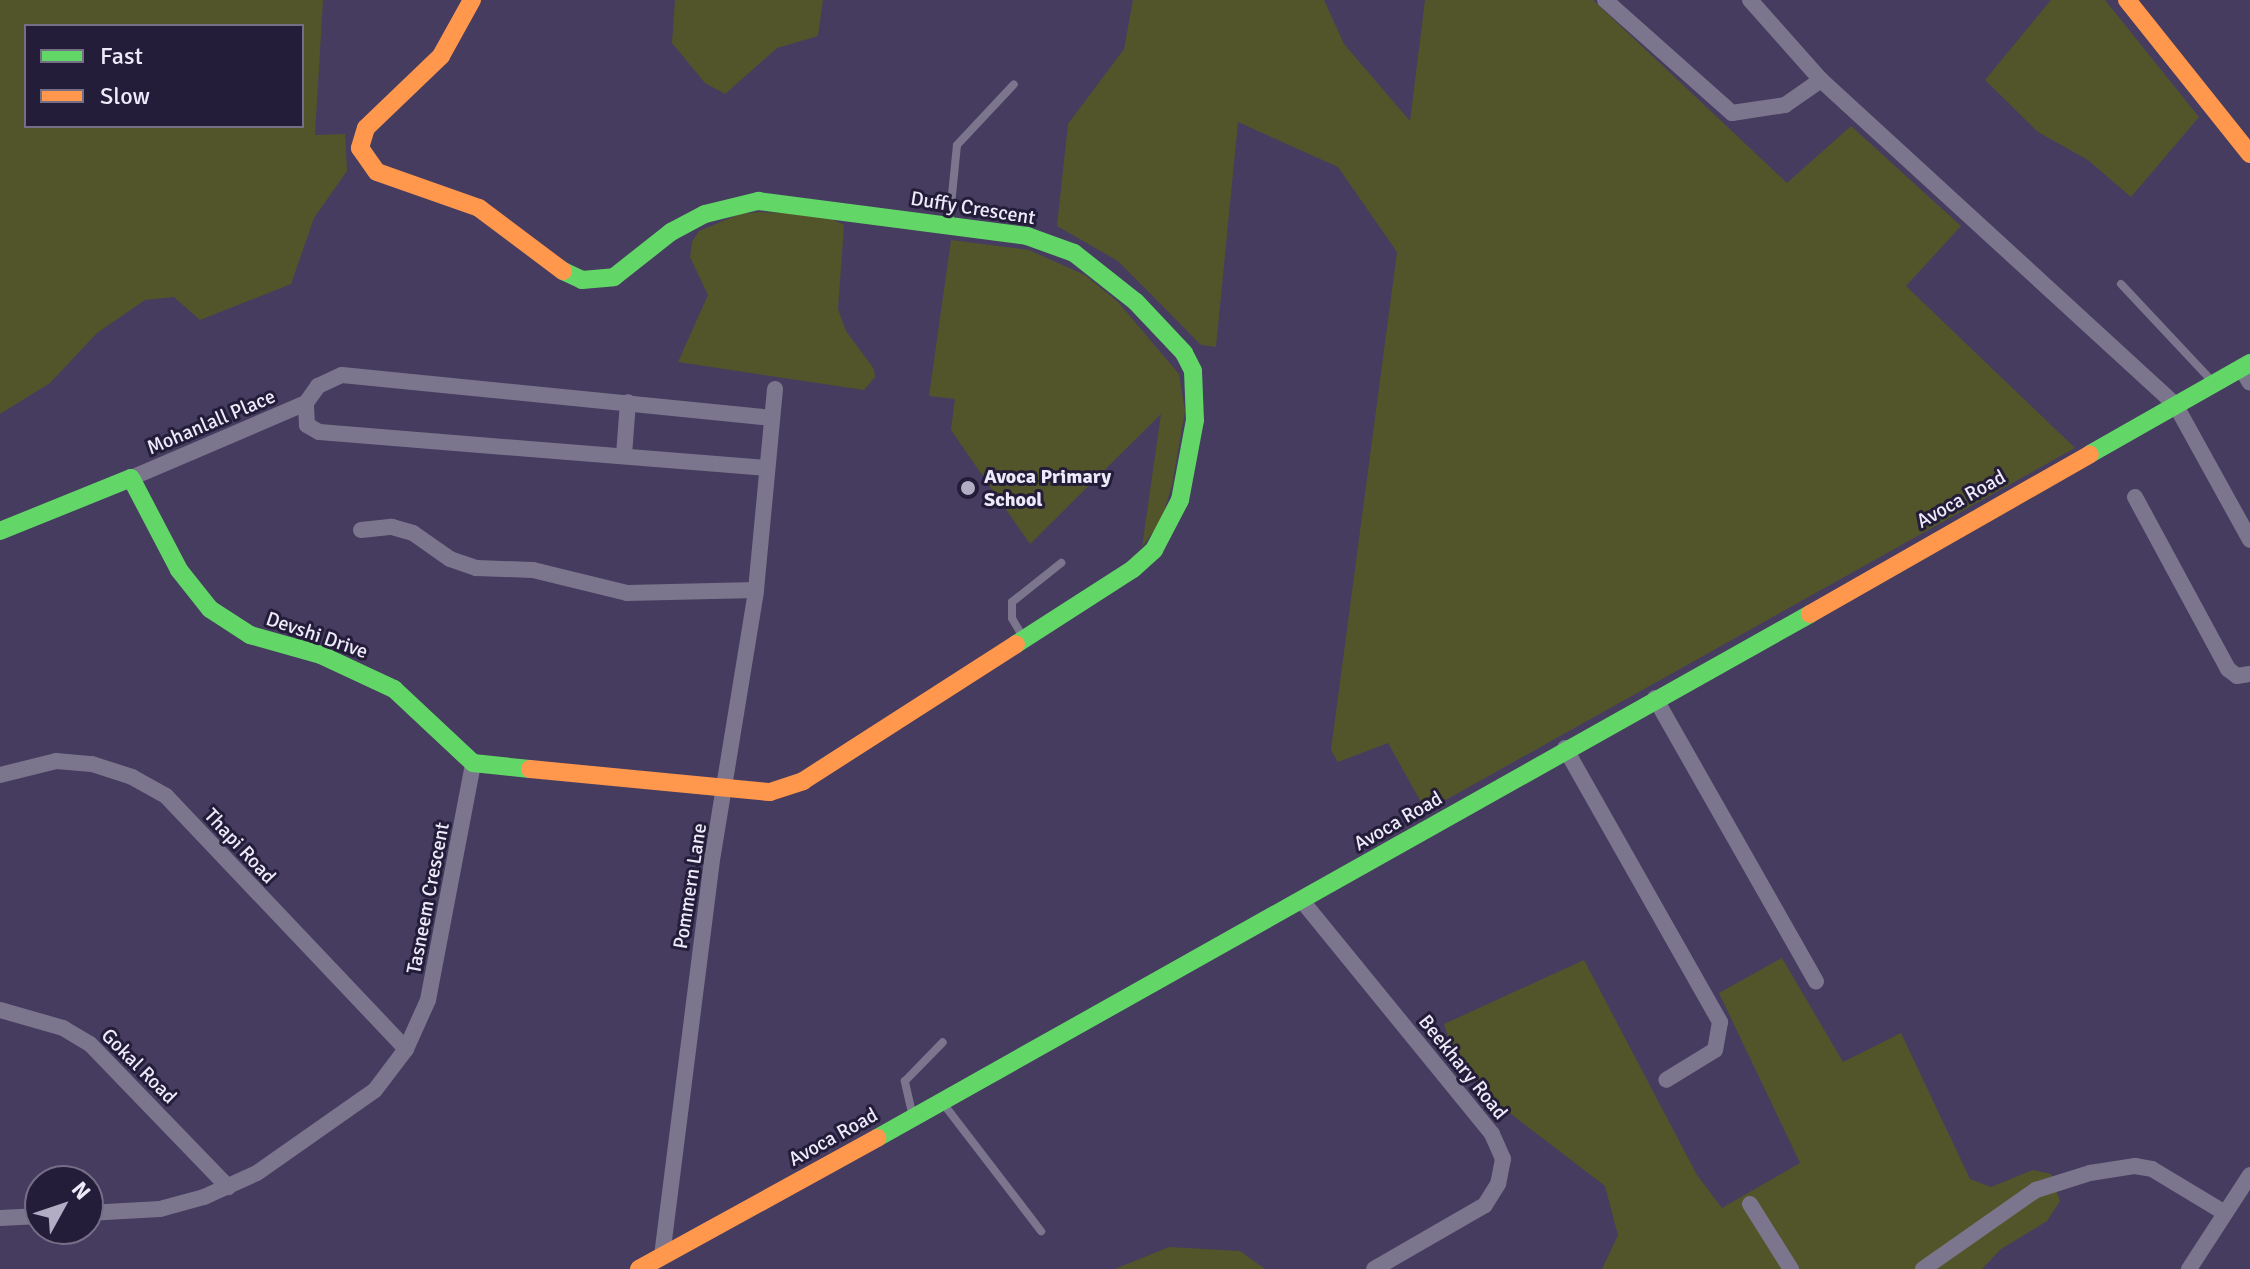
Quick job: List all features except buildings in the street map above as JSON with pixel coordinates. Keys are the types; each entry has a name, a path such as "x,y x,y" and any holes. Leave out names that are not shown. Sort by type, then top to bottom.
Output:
{"street":[{"name":"Duffy Crescent","path":"472,0 441,56 366,128 362,155 390,178 479,208 574,279 614,277 671,232 705,214 758,201 1027,236 1097,268 1184,353 1197,390 1180,500 1160,541 1133,569 803,781 770,792 727,791"},
{"path":"1605,0 1732,113 1785,105 1821,80"},
{"path":"1750,0 1821,80 2175,404 2250,540"},
{"path":"2127,0 2250,154"},
{"name":"Avoca Road","path":"639,1269 1303,902 1565,748 2175,404 2214,383 2247,372"},
{"name":"Mohanlall Place","path":"131,478 306,403 318,386 342,375 772,418"},
{"name":"Pommern Lane","path":"662,1256 711,870 727,791 756,590 775,389"},
{"path":"624,455 628,402"},
{"path":"306,403 307,425 319,432 766,468"},
{"path":"0,531 131,478"},
{"name":"Devshi Drive","path":"131,478 179,570 210,609 250,635 321,655 394,689 473,763"},
{"path":"2135,497 2228,669 2237,676 2250,674"},
{"path":"361,530 392,527 413,533 450,559 476,568 533,570 627,593 756,590"},
{"path":"1655,698 1816,981"},
{"path":"1565,748 1720,1022 1715,1050 1666,1080"},
{"name":"Thapi Road","path":"0,775 56,761 92,764 132,777 166,796 406,1049"},
{"path":"473,763 727,791"},
{"name":"Tasneem Crescent","path":"104,1212 160,1209 228,1187 312,1138 375,1090 406,1049 439,961 473,763"},
{"name":"Beekhary Road","path":"1303,902 1492,1134 1503,1159 1498,1184 1485,1205 1374,1269"},
{"name":"Gokal Road","path":"0,1010 63,1028 90,1044 228,1187"},
{"path":"1923,1269 2036,1190 2090,1173 2135,1166 2152,1169 2225,1213"},
{"path":"2189,1269 2250,1175"},
{"path":"1750,1204 1791,1269"},
{"path":"0,1218 24,1217"}],"lane":[{"path":"949,225 957,145 1014,84"},
{"path":"2121,284 2214,383"},
{"path":"1024,639 1012,618 1012,602 1061,563"},
{"path":"914,1118 905,1081 943,1042"},
{"path":"942,1101 1041,1231"}],"green space":[{"path":"0,0 323,0 315,135 345,134 347,171 314,218 291,284 200,320 174,297 145,300 97,333 50,383 0,414"},
{"path":"675,0 823,0 818,36 777,48 725,94 705,83 672,43"},
{"path":"1133,0 1324,0 1344,44 1410,121 1425,0 1593,0 1787,183 1851,126 1961,226 1906,286 2075,448 1426,811 1388,743 1338,762 1331,750 1397,252 1338,167 1238,122 1216,347 1201,345 1118,261 1057,226 1068,124 1124,49"},
{"path":"2051,0 2105,0 2199,117 2131,197 2088,160 2038,132 1985,80"},
{"path":"740,214 823,215 844,225 838,309 846,331 874,369 875,377 864,390 678,362 708,295 690,257 692,242 699,231"},
{"path":"951,240 1029,250 1085,275 1118,302 1179,374 1185,411 1172,485 1161,521 1142,547 1161,414 1030,544 951,430 955,399 929,396"},
{"path":"1782,958 1843,1062 1901,1033 1970,1179 1991,1187 2033,1170 2051,1174 2060,1201 2047,1221 2001,1249 1982,1269 1602,1269 1618,1235 1605,1186 1494,1101 1454,1055 1444,1024 1584,960 1697,1175 1722,1208 1800,1163 1719,993"},
{"path":"1169,1247 1240,1251 1265,1269 1115,1269"}],"traffic: fast":[{"path":"563,271 582,280 614,277 671,232 705,214 758,201 1027,236 1074,253 1136,302 1184,353 1193,371 1195,420 1180,500 1154,550 1133,569 1016,644"},
{"path":"2090,454 2250,363"},
{"path":"0,531 131,478 179,570 210,609 250,635 321,655 394,689 473,763 530,769"},
{"path":"877,1138 1810,614"}],"traffic: slow":[{"path":"472,0 441,56 366,128 360,148 377,172 479,208 563,271"},
{"path":"2127,0 2250,154"},
{"path":"1810,614 2090,454"},
{"path":"530,769 770,792 803,781 1016,644"},
{"path":"639,1269 877,1138"}],"place":[{"name":"Avoca Primary School","path":"968,488"}]}
